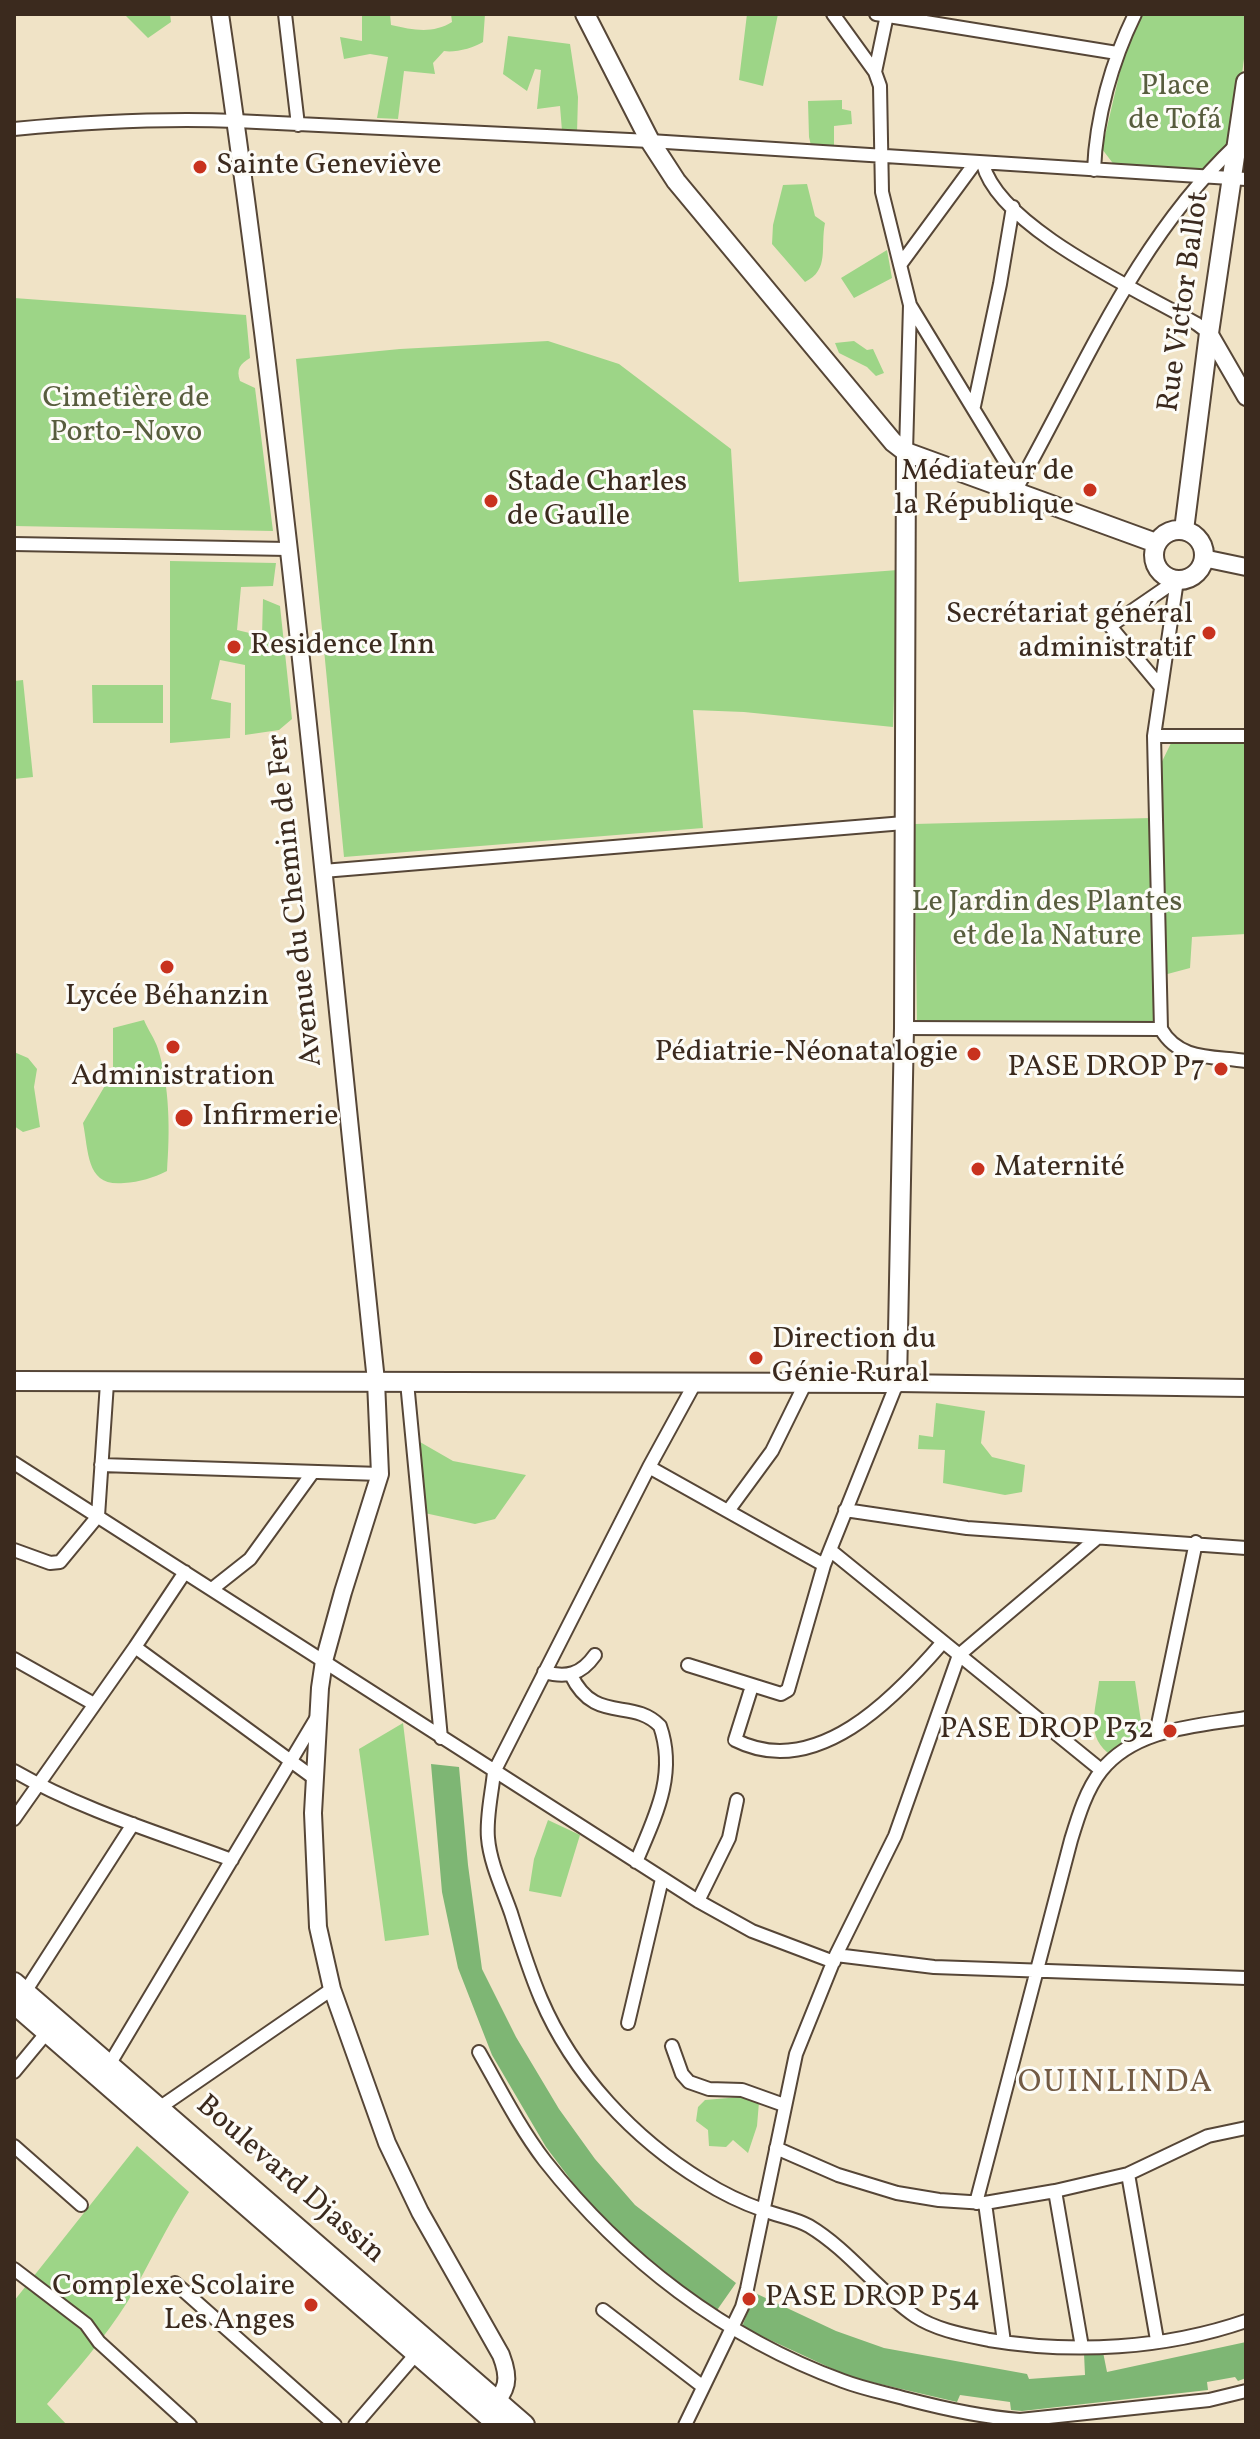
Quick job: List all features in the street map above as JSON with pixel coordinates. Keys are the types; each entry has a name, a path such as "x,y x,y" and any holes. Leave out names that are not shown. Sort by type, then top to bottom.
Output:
{"highway":[{"name":"Boulevard Djassin","path":"18,1992 48,2031 416,2354 491,2417 524,2425"},
{"name":"Boulevard Djassin","path":"18,1992 159,2108 491,2417"}],"main road":[{"path":"585,14 650,141 686,194 878,424 906,452 1020,490 1156,543"},
{"name":"Rue Victor Ballot","path":"1184,530 1209,333 1239,179 1236,144 1246,82"},
{"path":"14,1381 897,1383 904,1028 906,452"},
{"path":"1184,530 1199,540 1203,558 1193,576 1177,580 1165,576 1157,567 1154,555 1156,543 1168,532 1184,530"}],"street":[{"name":"Avenue du Chemin de Fer","path":"220,14 288,549 376,1381 380,1474 324,1661 317,1717 314,1845 318,1927 332,1989 387,2143 420,2212 501,2355 508,2373 507,2384 491,2417"},
{"path":"285,14 298,125"},
{"path":"833,14 875,72 880,86 880,157 885,206 910,305 906,452"},
{"path":"1094,170 1096,143 1117,53 1135,14"},
{"path":"875,72 882,15 1117,53"},
{"path":"14,129 133,120 236,121 650,141 1239,179"},
{"path":"1020,490 1126,283 1203,177 1236,144"},
{"path":"979,164 994,189 1055,244 1209,333 1246,397"},
{"path":"900,265 979,164"},
{"path":"974,406 1013,207"},
{"path":"910,305 974,406 1020,490"},
{"path":"14,544 288,549"},
{"path":"1203,558 1246,567"},
{"path":"1177,580 1154,736 1161,1029 1175,1048 1194,1054 1246,1061"},
{"path":"1160,686 1110,626 1177,580"},
{"path":"1154,736 1246,736"},
{"path":"323,871 904,823"},
{"path":"904,1028 1161,1029"},
{"path":"407,1382 441,1738"},
{"path":"728,1511 772,1451 806,1382"},
{"path":"14,1550 50,1563 60,1562 98,1516 107,1383"},
{"path":"695,1383 494,1772 488,1825 490,1850 541,2000 574,2060 643,2138 703,2181 762,2210 819,2232 916,2317 931,2324 969,2336 1043,2348 1194,2336 1246,2321"},
{"path":"688,1665 781,1694 788,1690 824,1565 897,1383 1246,1388"},
{"path":"14,1463 662,1879 752,1931 835,1958 934,1967 1246,1978"},
{"path":"101,1465 380,1474"},
{"path":"649,1467 824,1565"},
{"path":"212,1589 250,1559 313,1472"},
{"path":"845,1510 967,1528 1096,1539 1196,1542 1246,1548"},
{"path":"685,2425 732,2328 747,2289 796,2054 835,1958 895,1836 959,1655 1096,1539"},
{"path":"1156,1734 1196,1542"},
{"path":"830,1550 1101,1770"},
{"path":"14,1819 185,1572"},
{"path":"752,1686 735,1740 762,1750 794,1750 816,1745 885,1703 908,1683 943,1642"},
{"path":"135,1647 314,1778"},
{"path":"544,1672 571,1675 585,1668 595,1655"},
{"path":"14,1659 94,1704"},
{"path":"571,1675 578,1690 590,1701 608,1709 653,1719 660,1726 666,1742 668,1758 663,1793 636,1862"},
{"path":"109,2065 317,1717"},
{"path":"1004,2342 981,2203 1036,1969 1078,1818 1101,1770 1123,1752 1156,1734 1246,1718"},
{"path":"14,1771 39,1785 133,1824 232,1860"},
{"path":"698,1901 729,1838 737,1800"},
{"path":"18,1992 133,1824"},
{"path":"628,2023 662,1879"},
{"path":"159,2108 332,1989"},
{"path":"14,2072 48,2031"},
{"path":"672,2046 682,2074 689,2082 709,2089 742,2090 784,2105"},
{"path":"479,2052 521,2126 581,2204 656,2274 697,2307 732,2328 839,2380 941,2408 1020,2420 1209,2400 1246,2391"},
{"path":"776,2148 864,2184 927,2199 981,2203 1055,2191 1128,2174 1208,2136 1246,2128"},
{"path":"14,2146 81,2205"},
{"path":"1128,2174 1157,2340"},
{"path":"1055,2191 1082,2347"},
{"path":"14,2269 86,2324 99,2342 190,2425"},
{"path":"175,2283 335,2425"},
{"path":"603,2310 702,2386"},
{"path":"355,2425 416,2354"}],"green space":[{"path":"124,14 170,14 171,22 148,38"},
{"path":"362,14 390,14 391,25 423,30 452,22 451,14 485,14 483,42 464,50 444,51 433,63 435,74 404,71 398,119 377,118 388,57 370,54 344,59 340,37 362,41"},
{"path":"747,14 778,14 763,86 739,80"},
{"name":"Place de Tofá","path":"1143,14 1246,14 1246,44 1233,141 1204,170 1115,166 1102,149 1124,54"},
{"path":"508,36 570,44 578,97 577,133 562,131 560,106 537,109 541,70 535,69 527,91 503,74"},
{"path":"842,100 842,109 851,111 852,124 834,126 834,151 812,150 808,101"},
{"path":"807,184 815,216 825,223 821,264 813,277 805,282 772,244 773,225 783,185"},
{"path":"887,250 892,278 854,298 841,278"},
{"name":"Cimetière de Porto-Novo","path":"14,298 246,315 250,358 238,373 240,381 255,388 273,531 14,526"},
{"path":"548,341 619,364 731,449 739,582 898,570 893,727 693,710 703,828 344,857 296,359 400,349"},
{"path":"854,341 867,350 873,349 884,373 876,376 867,367 839,353 835,343"},
{"path":"170,561 276,563 273,586 241,587 237,630 262,636 263,599 280,606 292,719 279,730 245,735 245,665 220,660 211,699 231,703 230,738 170,743"},
{"path":"23,680 33,777 14,779 14,681"},
{"path":"92,685 163,685 163,723 93,723"},
{"name":"Le Jardin des Plantes et de la Nature","path":"1246,740 1246,934 1192,937 1190,968 1160,976 1155,776 1171,743"},
{"name":"Le Jardin des Plantes et de la Nature","path":"1151,818 1155,1022 917,1024 914,824"},
{"path":"144,1020 157,1045 165,1079 169,1125 167,1171 141,1181 112,1183 102,1180 92,1166 83,1123 113,1072 113,1028"},
{"path":"14,1052 28,1058 37,1069 34,1087 40,1127 23,1132 14,1126"},
{"path":"936,1403 985,1411 981,1443 992,1457 1025,1465 1022,1492 1005,1495 943,1483 945,1450 918,1449 919,1435 933,1437"},
{"path":"413,1438 453,1461 526,1475 495,1519 475,1524 420,1512"},
{"path":"1099,1681 1135,1681 1143,1735 1112,1756 1103,1749 1095,1732 1094,1713"},
{"path":"403,1723 429,1935 385,1941 359,1749"},
{"path":"431,1764 459,1767 482,1969 516,2037 559,2109 595,2159 635,2205 736,2283 715,2313 685,2298 595,2212 546,2147 492,2055 458,1968 442,1892"},
{"path":"548,1820 580,1835 561,1897 529,1891 534,1859"},
{"path":"740,2097 759,2102 757,2126 748,2153 733,2140 726,2147 709,2146 708,2130 696,2121 698,2107 705,2100"},
{"path":"137,2146 189,2192 119,2315 47,2404 67,2425 14,2425 14,2301"},
{"path":"755,2293 836,2331 884,2348 1027,2374 1029,2379 1085,2375 1084,2353 1103,2352 1107,2372 1246,2342 1246,2378 1207,2382 1208,2390 1022,2411 1011,2410 1010,2402 960,2395 957,2402 850,2377 742,2327"}],"place":[{"name":"Sainte Geneviève","path":"200,167"},
{"name":"Médiateur de la République","path":"1090,490"},
{"name":"Stade Charles de Gaulle","path":"491,501"},
{"name":"Secrétariat général administratif","path":"1209,633"},
{"name":"Residence Inn","path":"234,647"},
{"name":"Lycée Béhanzin","path":"167,967"},
{"name":"Administration","path":"173,1047"},
{"name":"Pédiatrie-Néonatalogie","path":"974,1054"},
{"name":"PASE DROP P7","path":"1221,1069"},
{"name":"Infirmerie","path":"184,1118"},
{"name":"Maternité","path":"978,1169"},
{"name":"Direction du Génie Rural","path":"756,1358"},
{"name":"PASE DROP P32","path":"1170,1731"},
{"name":"PASE DROP P54","path":"749,2299"},
{"name":"Complexe Scolaire Les Anges","path":"311,2305"}],"district":[{"name":"OUINLINDA","path":"1116,2085"}]}
